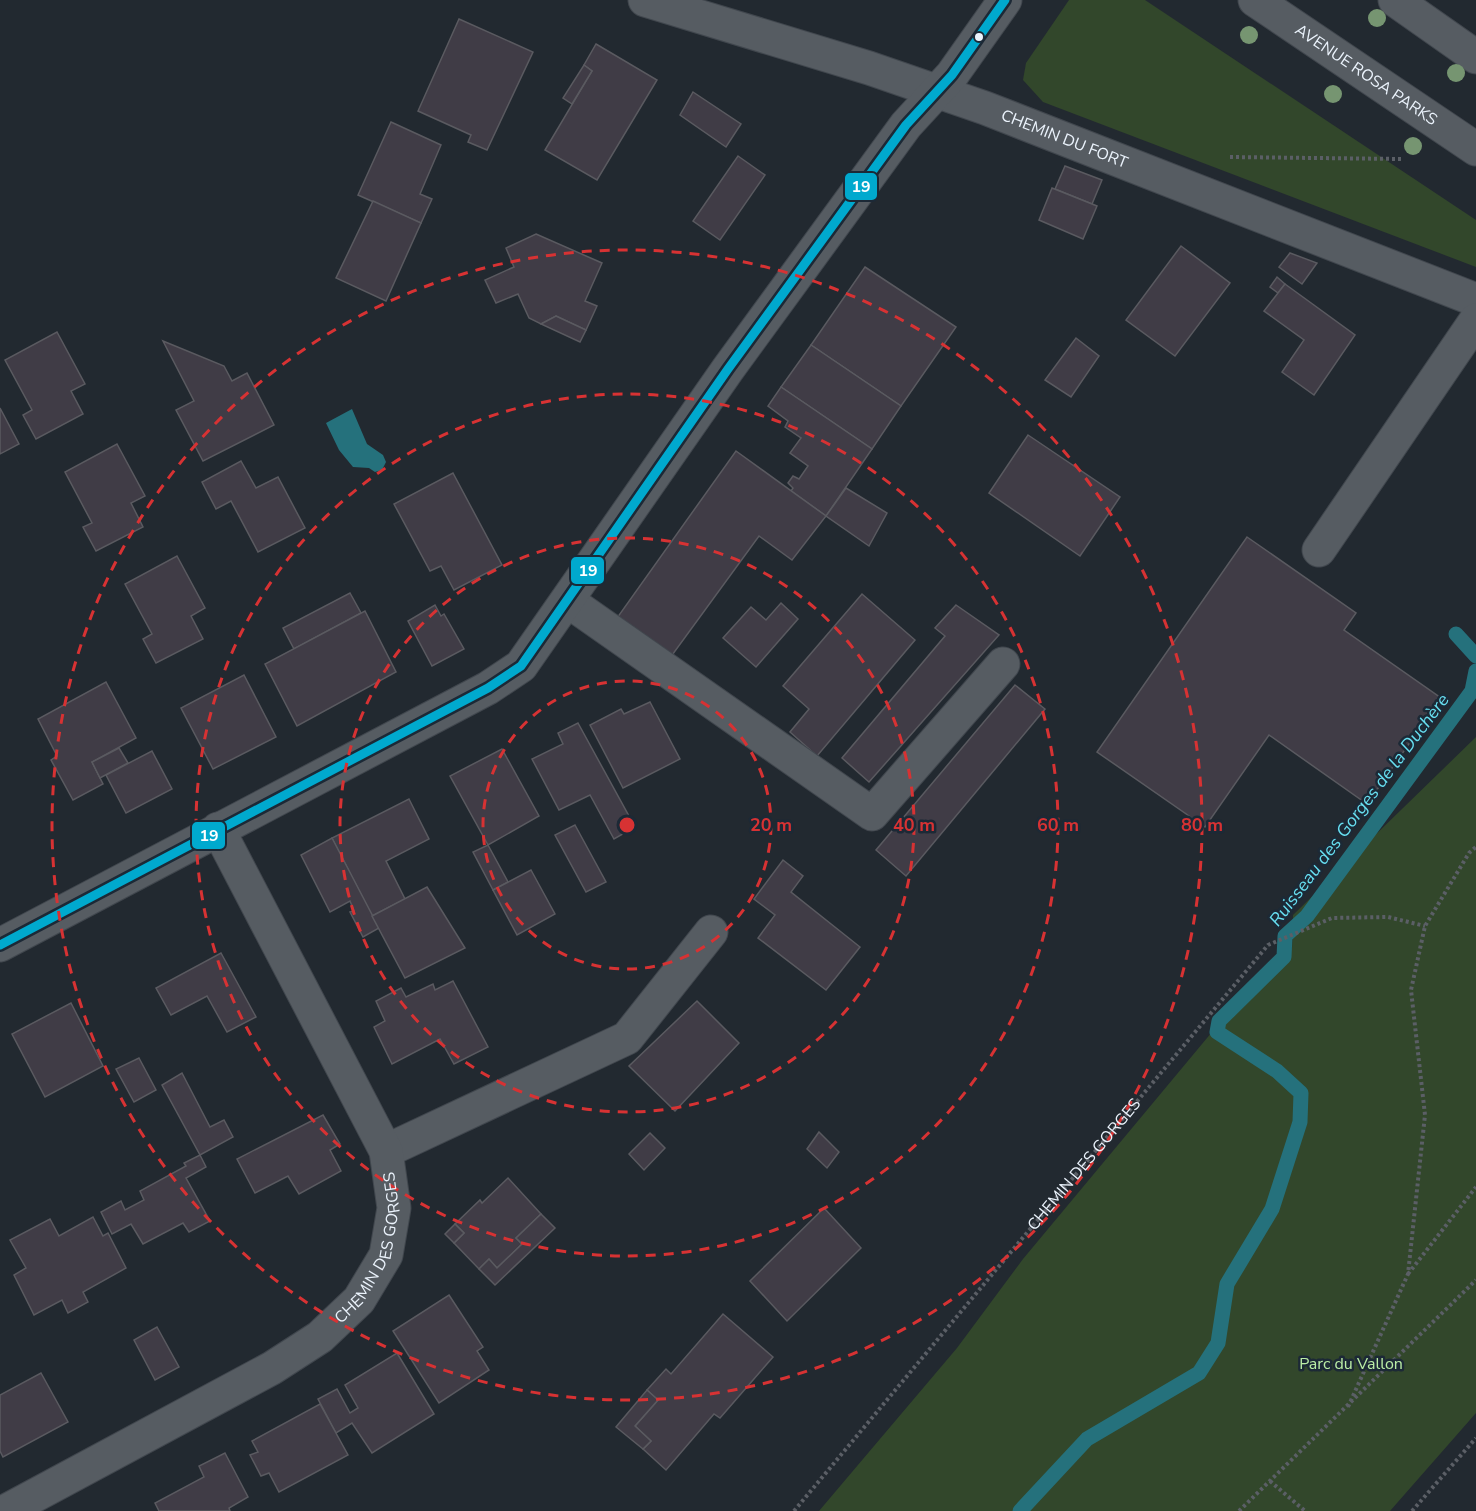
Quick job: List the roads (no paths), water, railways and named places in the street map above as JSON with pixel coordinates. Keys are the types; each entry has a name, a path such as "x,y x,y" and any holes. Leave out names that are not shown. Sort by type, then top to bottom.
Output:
{"street":[{"name":"CHEMIN DU FORT","path":"645,0 936,92 1032,125 1476,300"},
{"path":"0,945 488,688 521,666 728,369 906,125 952,75 1005,0"},
{"name":"AVENUE ROSA PARKS","path":"1255,0 1476,149"},
{"path":"1395,0 1476,57"},
{"path":"1318,550 1476,320"},
{"path":"568,601 872,814 1003,664"},
{"name":"CHEMIN DES GORGES","path":"6,1511 272,1368 328,1329 359,1300 386,1255 394,1208 386,1151 218,829"},
{"path":"386,1151 627,1038 711,932"}],"water":[{"path":"352,409 367,444 383,455 386,462 382,470 375,472 369,468 353,467 339,450 326,423"}],"waterway":[{"name":"Ruisseau des Gorges de la Duchère","path":"1456,634 1476,656"},
{"name":"Ruisseau des Gorges de la Duchère","path":"1020,1511 1087,1439 1199,1373 1218,1343 1227,1284 1272,1209 1300,1122 1301,1093 1277,1071 1217,1032 1219,1021 1284,957 1285,936 1307,916 1472,691 1476,671"}],"park label":[{"name":"Parc du Vallon","path":"1351,1364"}]}
